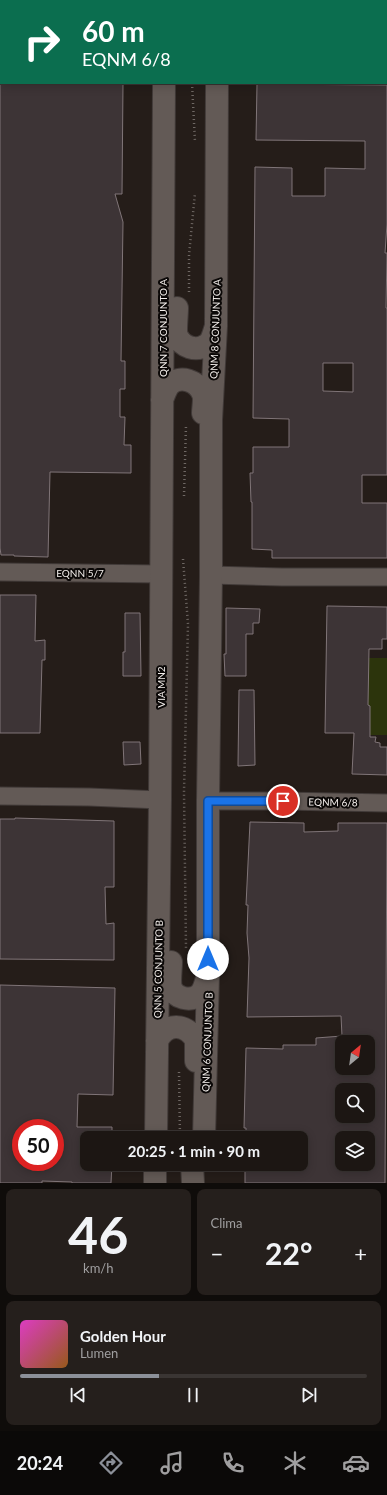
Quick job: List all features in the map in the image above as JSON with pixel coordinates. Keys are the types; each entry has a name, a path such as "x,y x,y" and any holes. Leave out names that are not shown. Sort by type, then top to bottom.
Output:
{"main road":[{"name":"QNM 8 CONJUNTO A","path":"211,583 211,420 216,326 217,84"},
{"path":"164,88 177,186 176,336 183,344 198,349 207,345 216,326"},
{"name":"QNN 7 CONJUNTO A","path":"161,574 164,88"},
{"path":"162,400 168,386 175,381 181,380 193,382 204,395 200,529 211,583 208,801"},
{"name":"VIA MN2","path":"160,800 161,574"},
{"path":"160,778 172,850 171,988 181,998 193,998 200,995 208,975"},
{"name":"QNN 5 CONJUNTO B","path":"156,1131 160,800"},
{"name":"QNM 6 CONJUNTO B","path":"204,1131 208,975 208,801"},
{"path":"157,1041 160,1034 165,1030 175,1027 182,1027 188,1030 196,1040 193,1131"},
{"path":"155,1171 155,1183"},
{"path":"192,1171 193,1183"},
{"path":"204,1171 204,1183"}],"street":[{"name":"EQNN 5/7","path":"0,572 161,574"},
{"path":"211,583 282,577 387,577"},
{"path":"0,796 89,797 160,800"},
{"name":"EQNM 6/8","path":"208,801 387,803"}],"path":[{"path":"192,84 195,150"},
{"path":"189,293 189,255 195,186"},
{"path":"184,496 186,419"},
{"path":"183,558 188,624 184,792 186,955"},
{"path":"161,574 211,583"},
{"path":"179,1065 180,1131"}],"green space":[{"path":"368,658 387,658 387,735 367,735"}],"building":[{"path":"0,84 123,84 122,194 115,194 123,222 121,361 125,361 125,389 120,389 120,417 125,417 124,445 131,445 131,473 50,472 48,557 1,555"},
{"path":"257,84 387,85 387,224 385,253 387,253 387,475 362,475 362,503 387,503 387,558 272,558 272,550 252,549 252,502 250,473 253,473 253,447 289,447 289,419 253,418 255,167 292,168 292,196 325,196 325,168 365,169 365,141 256,140","holes":["323,363 353,363 353,392 323,391"]},
{"path":"0,595 36,595 35,641 45,640 45,660 42,660 40,733 0,733"},
{"path":"327,606 387,607 387,639 382,639 382,649 369,649 368,705 370,706 370,737 376,737 375,742 380,743 380,747 387,747 387,775 352,774 354,733 325,733"},
{"path":"226,608 260,609 259,623 253,623 253,634 246,634 246,676 225,676 224,654 226,654"},
{"path":"125,613 140,613 141,676 123,676 123,652 125,652"},
{"path":"239,690 254,690 255,765 238,766"},
{"path":"123,742 140,742 141,764 124,765"},
{"path":"15,818 114,821 114,887 105,887 106,924 114,923 114,960 0,959 0,819"},
{"path":"250,822 304,823 304,832 338,831 338,823 387,823 385,1183 245,1183 245,1171 308,1171 308,1131 246,1131 246,1128 244,1128 246,1048 283,1049 283,1045 316,1045 316,1038 335,1037 335,1075 375,1075 375,1035 342,1035 341,1016 247,1017 249,958 247,933 248,905 246,905"},
{"path":"0,985 115,988 113,1095 78,1094 77,1127 112,1127 112,1131 80,1131 80,1171 112,1171 111,1183 42,1181 42,1183 0,1183"}],"route":[{"path":"208,959 208,801 283,801"}]}
